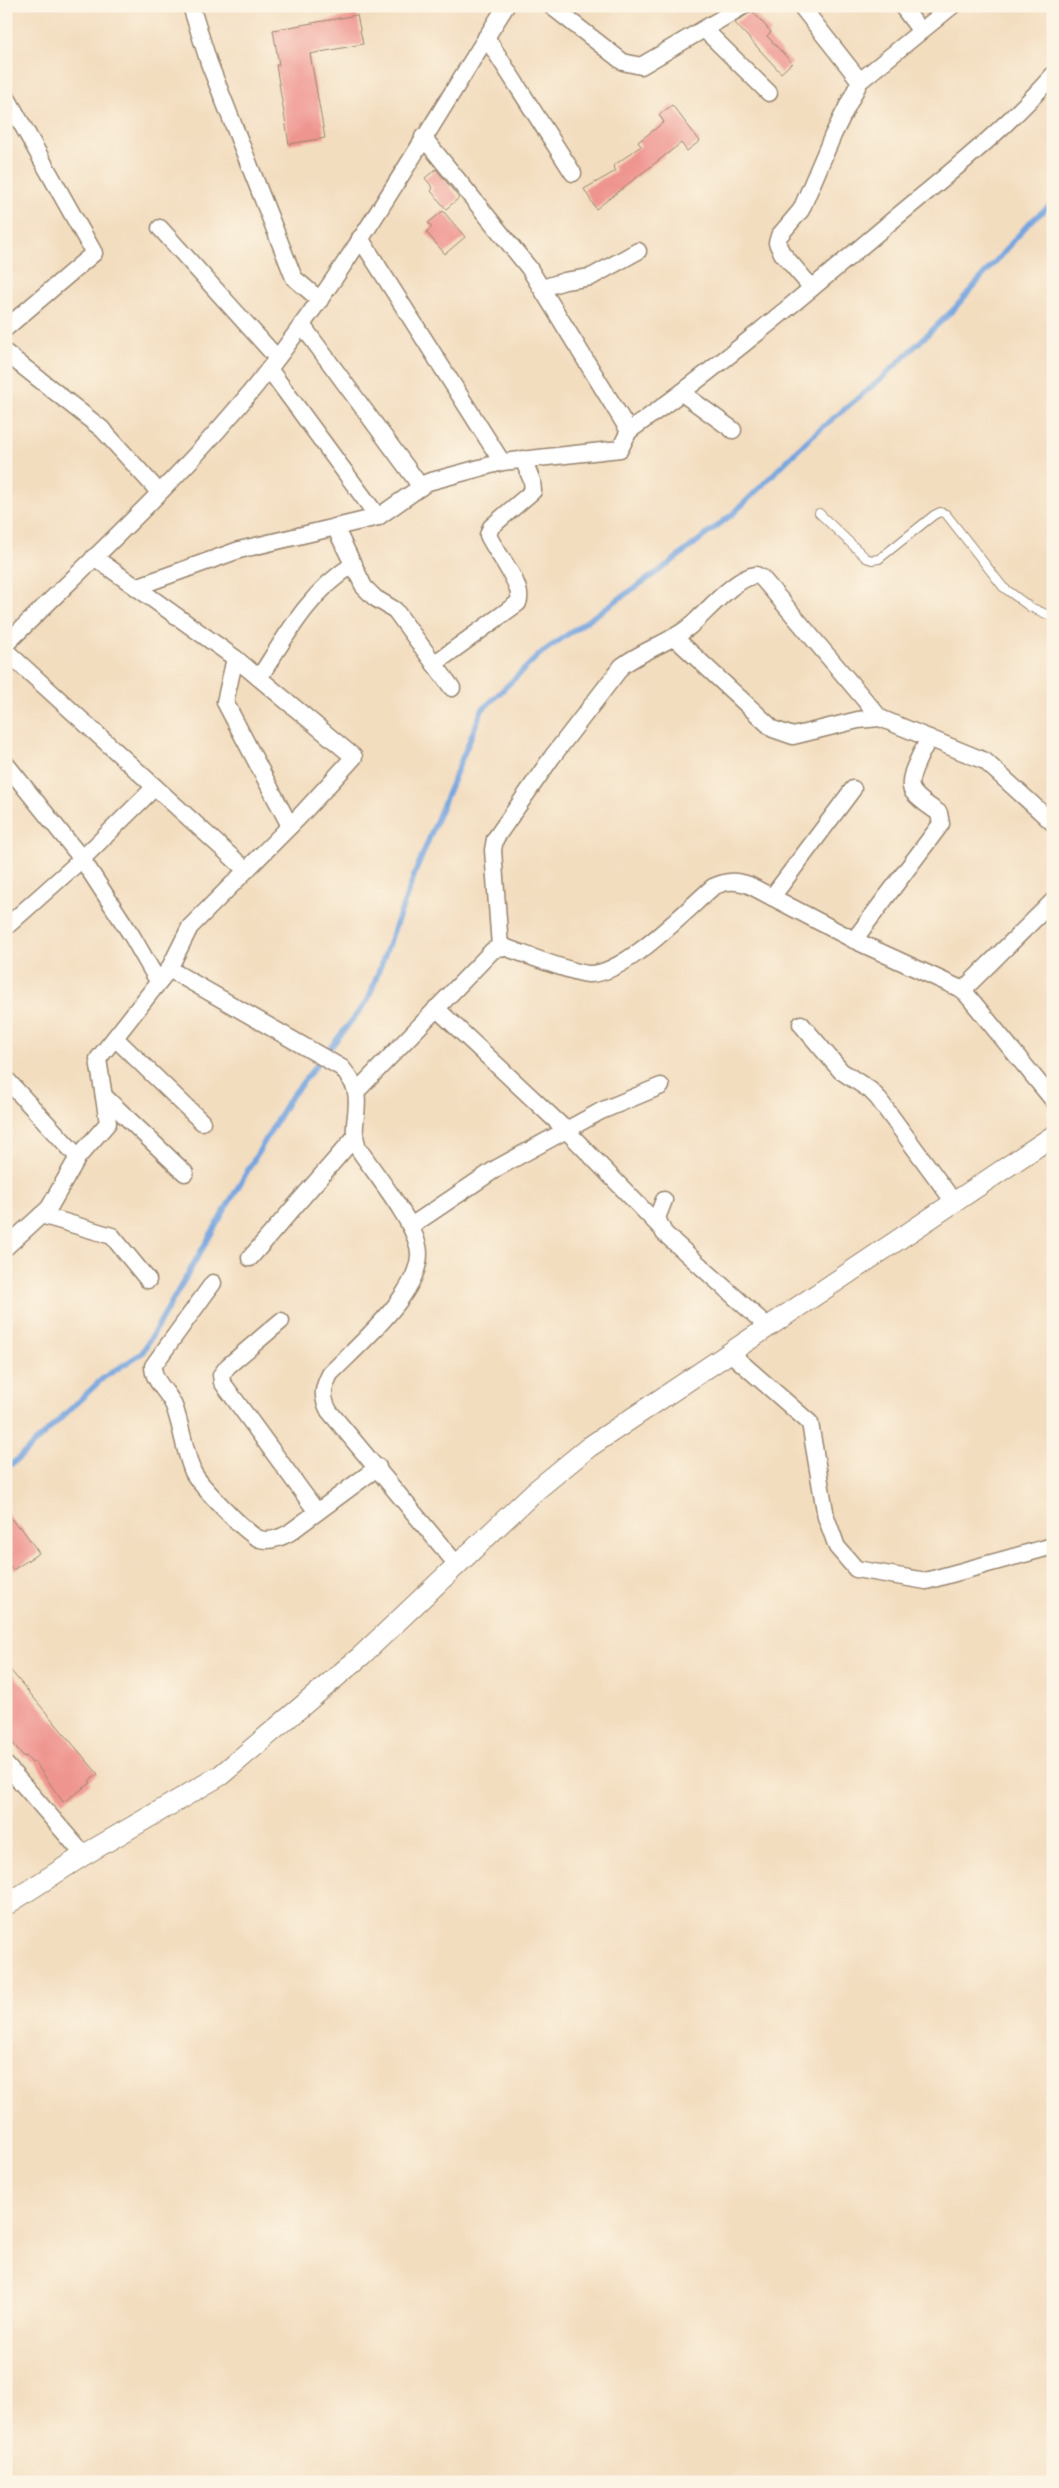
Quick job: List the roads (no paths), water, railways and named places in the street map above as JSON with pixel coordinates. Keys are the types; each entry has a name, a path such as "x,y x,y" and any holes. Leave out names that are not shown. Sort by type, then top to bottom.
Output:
{"street":[{"path":"191,6 209,63 294,278 320,300"},
{"path":"6,644 204,447 302,326 360,238 506,6"},
{"path":"551,6 623,62 632,66 648,64 743,6"},
{"path":"801,6 860,81"},
{"path":"902,6 920,30"},
{"path":"812,288 782,253 777,243 779,236 801,210 832,136 860,81 920,30 952,6"},
{"path":"704,30 769,93"},
{"path":"486,37 573,173"},
{"path":"136,587 239,550 378,517 428,482 502,462 620,449 629,430 682,393 812,288 1014,117 1053,76"},
{"path":"6,96 94,253 6,328"},
{"path":"423,137 529,268 629,430"},
{"path":"160,228 273,363 378,517"},
{"path":"360,238 502,462"},
{"path":"542,288 565,281 591,277 638,252"},
{"path":"302,326 421,487"},
{"path":"6,354 102,429 159,492"},
{"path":"682,393 733,430"},
{"path":"434,664 518,603 521,598 518,587 488,535 491,527 533,491 532,481 523,460"},
{"path":"335,527 369,592 395,610 452,688"},
{"path":"6,1247 48,1208 78,1157 108,1123 98,1059 169,969 190,927 290,826 354,757 236,658 94,557"},
{"path":"259,678 303,610 341,572 354,564"},
{"path":"500,947 493,850 495,839 552,757 619,670 634,657 674,637 742,579 756,574 762,578 880,718"},
{"path":"674,637 773,729 784,735 793,736 858,720 880,718 985,761 1053,823"},
{"path":"6,651 246,870"},
{"path":"236,658 225,702 290,826"},
{"path":"854,940 941,824 939,813 914,793 910,786 911,776 929,738"},
{"path":"6,764 82,859 132,936 159,983"},
{"path":"9,920 82,859 155,787"},
{"path":"772,897 853,789"},
{"path":"500,947 586,974 597,974 626,961 713,887 736,881 772,897 854,940 963,990 1053,1100"},
{"path":"963,990 1053,901"},
{"path":"356,1092 484,958 500,947"},
{"path":"169,969 342,1068 351,1080 356,1092 354,1138 358,1148 411,1226 418,1245 420,1260 412,1282 396,1305 330,1374 323,1388 323,1400 329,1411 378,1467 458,1566"},
{"path":"436,1008 566,1130 660,1227 767,1326"},
{"path":"801,1024 841,1071 870,1090 877,1098 954,1202"},
{"path":"115,1038 202,1122"},
{"path":"6,1079 78,1157"},
{"path":"411,1226 497,1168 601,1111 661,1086"},
{"path":"104,1096 185,1173"},
{"path":"6,1905 84,1855 221,1775 361,1656 534,1492 589,1447 1053,1136"},
{"path":"250,1258 354,1138"},
{"path":"660,1227 658,1218 664,1200"},
{"path":"41,1215 112,1236 148,1280"},
{"path":"213,1284 153,1366 155,1378 174,1405 194,1472 220,1504 247,1531 259,1539 280,1538 378,1467"},
{"path":"281,1321 220,1375 222,1382 317,1512"},
{"path":"729,1352 810,1423 826,1516 837,1547 856,1569 926,1581 1053,1546"},
{"path":"6,1765 84,1855"}],"lane":[{"path":"819,513 866,558 872,560 879,558 934,515 940,512 946,514 1003,587 1025,604 1053,616"}],"waterway":[{"path":"6,1468 18,1459 103,1378 142,1353 288,1101 368,1000 417,868 482,710 541,653 666,566 735,512 812,436 881,379 954,309 1029,223 1053,203"}]}
